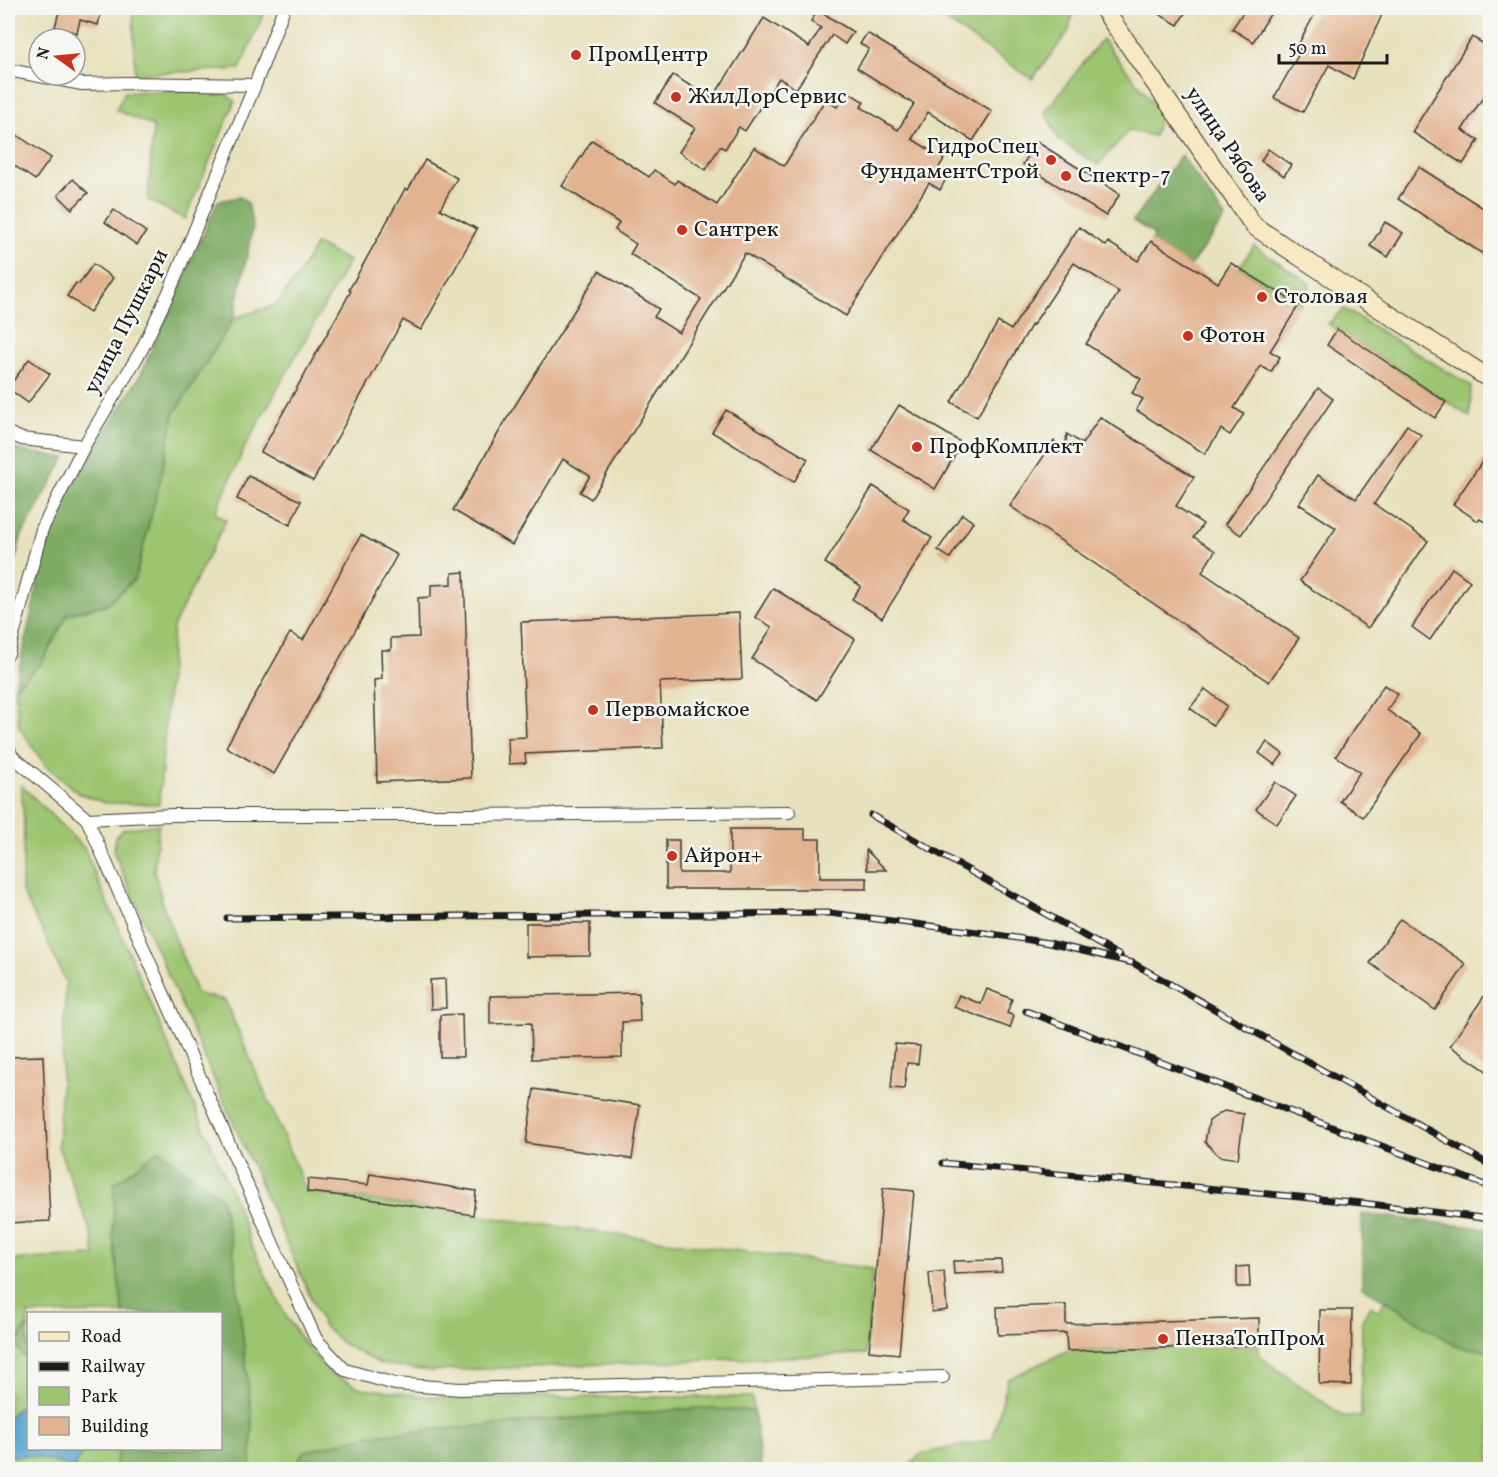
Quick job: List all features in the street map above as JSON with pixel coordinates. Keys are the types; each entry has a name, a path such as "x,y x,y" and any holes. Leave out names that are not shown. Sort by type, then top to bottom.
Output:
{"street":[{"name":"улица Пушкари","path":"8,654 42,529 84,446 142,349 166,300 255,85 284,8"},
{"name":"улица Рябова","path":"1104,8 1254,226 1491,379"},
{"path":"8,70 82,84 255,85"},
{"path":"8,433 22,439 84,446"},
{"path":"8,747 11,755 87,819 316,1339 345,1370 394,1384 460,1389 943,1377"},
{"path":"87,819 171,815 789,812"}],"green space":[{"path":"133,8 266,8 240,69 135,74"},
{"path":"927,8 1073,8 1069,31 1032,79"},
{"path":"1102,39 1161,113 1154,136 1129,130 1098,165 1059,140 1045,112"},
{"path":"220,90 235,101 185,219 148,200 153,126 116,110 125,92"},
{"path":"1181,155 1225,218 1190,266 1151,241 1154,234 1133,221"},
{"path":"240,197 248,203 253,227 234,318 174,414 161,477 135,579 107,604 68,614 41,664 15,687 46,548 68,493 141,374 218,201"},
{"path":"316,244 349,261 245,447 215,513 226,520 173,627 159,804 105,803 78,793 45,765 19,727 15,687 41,664 68,614 107,604 135,579 161,477 174,414 234,318 276,305 295,280"},
{"path":"1254,246 1309,283 1309,290 1299,305 1239,268"},
{"path":"1344,309 1471,386 1470,417 1328,324"},
{"path":"8,445 18,450 65,458 21,537 8,591"},
{"path":"21,785 84,848 234,1198 252,1247 287,1318 328,1372 361,1388 433,1397 752,1397 754,1411 699,1408 371,1435 303,1452 294,1469 251,1469 252,1421 234,1256 221,1198 159,1150 114,1185 113,1237 123,1312 27,1312 27,1326 15,1345 27,1360 27,1402 8,1419 8,1260 95,1256 92,1236 58,1146 66,983 22,892 24,822"},
{"path":"159,824 154,870 165,912 197,994 225,1000 307,1192 873,1269 866,1354 430,1371 380,1364 340,1342 323,1325 114,853 115,837 124,829"},
{"path":"159,1150 221,1198 234,1256 252,1421 251,1469 115,1469 119,1450 222,1450 222,1312 123,1312 113,1237 114,1184"},
{"path":"1362,1214 1490,1229 1485,1285 1490,1351 1455,1346 1362,1287"},
{"path":"1490,1244 1490,1335 1485,1284"},
{"path":"1385,1300 1455,1346 1490,1351 1490,1469 905,1470 921,1454 993,1439 1008,1379 1067,1351 1259,1345 1260,1357 1343,1416 1361,1417 1362,1321 1370,1306 1379,1311"},
{"path":"27,1326 27,1360 15,1345"},
{"path":"699,1408 754,1411 761,1469 294,1469 303,1452 371,1435"},
{"path":"82,1450 119,1450 115,1469 8,1469 8,1456 32,1456 73,1467"}],"water":[{"path":"27,1402 27,1450 82,1450 74,1467 32,1456 8,1456 8,1419"}],"building":[{"path":"60,8 102,8 98,25 80,20 78,27 55,27"},
{"path":"1148,8 1188,8 1178,25"},
{"path":"1246,8 1274,8 1253,42 1232,29"},
{"path":"1318,8 1385,8 1353,79 1329,65 1303,112 1274,98 1301,50 1297,47"},
{"path":"818,10 853,32 845,44 832,35 796,89 779,78 745,131 739,127 725,149 720,146 706,170 679,152 695,128 655,103 673,75 712,99 764,18 809,47 821,28 811,21"},
{"path":"867,33 992,111 973,141 928,112 912,139 944,159 938,169 948,175 940,190 929,183 846,316 745,253 591,499 580,492 590,476 563,459 512,545 453,510 599,271 659,309 654,317 679,333 701,299 630,254 636,244 615,230 619,223 562,186 592,140 649,177 654,170 675,184 677,180 717,205 754,147 784,166 825,100 837,107 847,91 864,102 861,107 898,130 914,104 857,68 869,49 860,44"},
{"path":"1472,37 1491,48 1491,85 1462,130 1479,140 1463,164 1412,132"},
{"path":"8,129 51,158 35,180 8,161"},
{"name":"Спектр-7","path":"1037,142 1120,194 1106,216 1023,164"},
{"path":"1268,149 1291,165 1284,176 1261,161"},
{"path":"425,160 457,178 440,209 477,229 421,330 403,320 313,481 261,452 405,189 408,190"},
{"path":"1419,167 1491,213 1491,259 1398,199"},
{"path":"73,179 88,193 72,209 58,195"},
{"path":"114,210 146,232 137,245 105,222"},
{"path":"1385,222 1403,233 1388,257 1370,246"},
{"path":"1079,227 1106,246 1108,242 1138,261 1151,241 1218,283 1231,263 1299,305 1270,351 1280,357 1271,372 1261,366 1234,408 1244,414 1230,435 1221,429 1205,454 1136,410 1143,399 1132,393 1141,379 1086,344 1119,292 1074,263 1032,324 977,417 951,402 998,322 1011,330"},
{"path":"93,264 113,278 90,312 67,296"},
{"path":"1337,329 1446,402 1435,418 1327,345"},
{"path":"29,359 50,374 28,403 8,388"},
{"path":"1318,388 1333,399 1241,535 1225,524"},
{"name":"ПрофКомплект","path":"899,405 962,443 935,489 871,450"},
{"path":"726,410 808,459 794,482 712,432"},
{"path":"1100,417 1194,477 1176,506 1203,524 1194,537 1215,551 1202,572 1299,638 1269,682 1010,506 1054,441 1065,449 1067,434 1082,444"},
{"path":"1407,425 1421,435 1374,504 1428,541 1368,628 1300,581 1336,528 1299,504 1318,475 1356,499"},
{"path":"1491,449 1491,526 1480,519 1478,521 1453,504"},
{"path":"248,476 301,501 290,525 237,499"},
{"path":"873,486 909,509 903,519 932,538 882,618 852,599 861,586 825,563"},
{"path":"962,514 973,522 950,558 938,550"},
{"path":"361,535 397,555 274,774 226,747 290,633 303,640"},
{"path":"1452,568 1470,581 1430,640 1412,627"},
{"path":"464,572 471,778 377,782 374,680 382,679 381,650 391,650 391,638 419,637 418,598 431,597 431,585 452,584 452,573"},
{"path":"773,588 855,639 817,700 752,659 772,627 755,617"},
{"name":"Первомайское","path":"739,613 742,679 660,682 663,748 525,754 526,763 509,764 508,738 526,737 521,622"},
{"path":"1384,685 1398,694 1387,710 1421,734 1363,817 1340,801 1360,772 1336,756"},
{"path":"1205,689 1227,706 1213,725 1190,708"},
{"path":"1267,742 1283,754 1275,765 1259,753"},
{"path":"1275,782 1296,796 1277,824 1256,809"},
{"path":"730,829 805,829 805,839 820,839 820,878 867,878 867,889 666,889 666,840 679,840 679,873 730,873"},
{"path":"866,850 886,870 867,870"},
{"path":"1400,919 1466,964 1435,1010 1370,963"},
{"path":"526,923 590,923 590,956 526,957"},
{"path":"445,979 446,1008 431,1009 430,980"},
{"path":"1491,986 1491,1074 1450,1046"},
{"path":"987,989 1012,999 1007,1013 1014,1016 1010,1028 954,1007 959,995 981,1004"},
{"path":"639,993 640,1021 622,1022 622,1057 532,1059 531,1023 490,1024 490,996"},
{"path":"462,1014 463,1057 440,1057 440,1015"},
{"path":"895,1044 920,1046 918,1064 907,1063 904,1089 891,1088"},
{"path":"43,1056 50,1221 8,1223 8,1057"},
{"path":"534,1089 640,1105 632,1159 526,1143"},
{"path":"1224,1111 1244,1114 1238,1159 1219,1156 1205,1142 1209,1121"},
{"path":"370,1174 476,1191 473,1215 307,1192 308,1179 368,1185"},
{"path":"883,1188 914,1191 899,1354 869,1351"},
{"path":"1001,1260 1002,1272 954,1274 953,1261"},
{"path":"1249,1266 1250,1287 1237,1287 1237,1267"},
{"path":"944,1271 947,1310 932,1312 929,1273"},
{"name":"ПензаТопПром","path":"1066,1305 1066,1324 1259,1318 1259,1345 1067,1351 1066,1333 998,1335 997,1307"},
{"path":"1320,1310 1352,1310 1351,1385 1319,1384"}],"railway":[{"path":"871,815 1120,956"},
{"path":"227,918 830,913 1049,943 1133,963 1490,1165"},
{"path":"1026,1011 1490,1187"},
{"path":"943,1163 1362,1203 1490,1219"}],"place":[{"name":"ПромЦентр","path":"576,55"},
{"name":"ЖилДорСервис","path":"676,97"},
{"name":"ГидроСпец ФундаментСтрой","path":"1051,160"},
{"name":"Спектр-7","path":"1066,176"},
{"name":"Сантрек","path":"682,230"},
{"name":"Столовая","path":"1262,297"},
{"name":"Фотон","path":"1188,336"},
{"name":"ПрофКомплект","path":"917,447"},
{"name":"Первомайское","path":"593,710"},
{"name":"Айрон+","path":"672,856"},
{"name":"ПензаТопПром","path":"1163,1339"}]}
